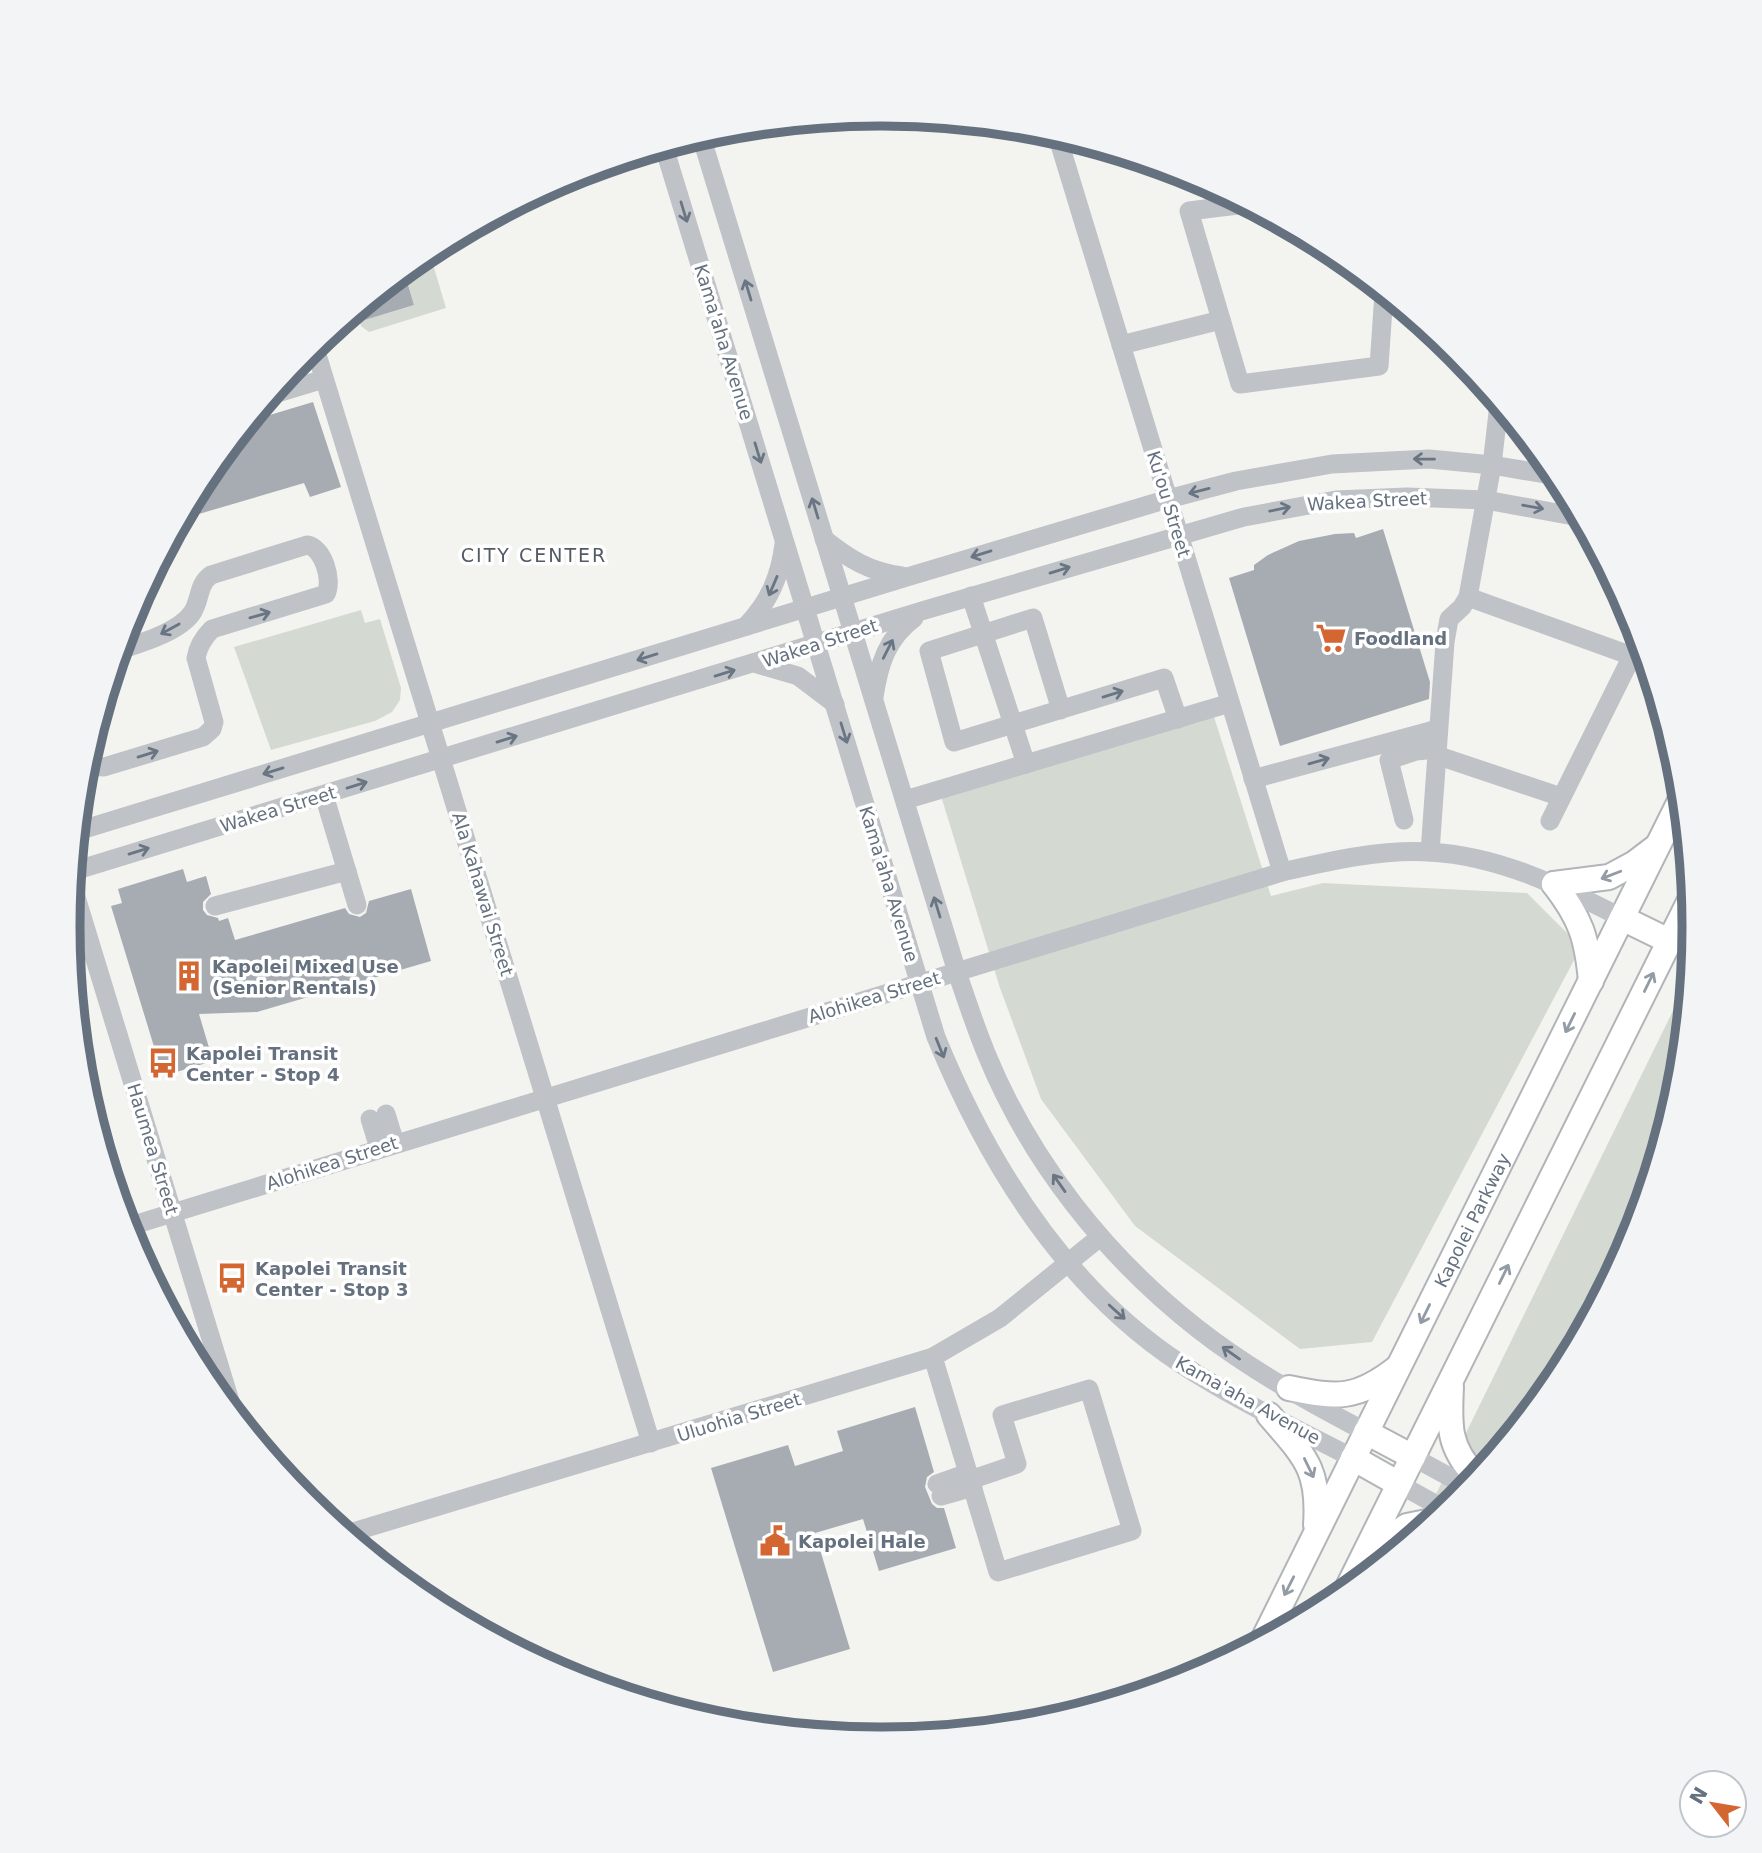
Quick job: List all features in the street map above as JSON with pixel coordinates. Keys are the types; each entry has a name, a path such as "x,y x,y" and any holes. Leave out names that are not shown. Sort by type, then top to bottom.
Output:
{"main road":[{"name":"Kapolei Parkway","path":"1270,1626 1674,814"},
{"path":"1554,884 1609,877 1635,863 1659,844"},
{"path":"1554,884 1572,907 1583,931 1591,982"},
{"path":"1356,1570 1451,1379 1680,946 1622,918"},
{"path":"1289,1388 1325,1395 1345,1395 1374,1385 1398,1368"},
{"path":"1451,1379 1451,1435 1456,1451 1470,1468"},
{"path":"1269,1415 1310,1466 1318,1501 1316,1533"},
{"path":"1366,1432 1413,1457"},
{"path":"1353,1458 1399,1484"},
{"path":"1364,1555 1392,1534 1412,1525"}],"street":[{"name":"Kama'aha Avenue","path":"704,146 957,972 986,1054 1025,1131 1073,1203 1100,1237 1139,1278 1200,1331 1243,1361 1366,1432"},
{"name":"Ku'ou Street","path":"1061,147 1282,873"},
{"name":"Kama'aha Avenue","path":"667,155 936,1037 950,1073 986,1146 1012,1188 1069,1263 1107,1304 1179,1363 1269,1415 1353,1458"},
{"path":"1229,206 1189,211 1240,384 1379,366 1383,304"},
{"path":"1121,345 1221,320"},
{"name":"Ala Kahawai Street","path":"318,358 651,1443"},
{"path":"287,390 324,379"},
{"path":"1430,852 1445,642 1449,619 1468,597 1492,464 1498,417"},
{"name":"Wakea Street","path":"86,828 907,576 1168,499 1284,471 1332,464 1429,459 1492,464 1540,473"},
{"name":"Wakea Street","path":"83,868 971,596 1244,517 1336,500 1451,497 1486,500 1567,515"},
{"path":"824,539 861,566 881,574 907,576"},
{"path":"746,626 759,613 772,592 781,568 785,540"},
{"path":"97,766 104,767 209,733 214,722 196,658 204,637 212,629 326,594 329,582 320,552 312,545 307,545 211,575 202,583 196,606 186,620 152,639 131,646"},
{"path":"971,596 1026,764"},
{"path":"1468,597 1632,656 1550,821"},
{"path":"874,701 878,673 886,649 900,629 925,610"},
{"path":"1061,710 1033,618 929,651 954,742 1013,725 1164,678 1178,719"},
{"path":"756,663 798,676 835,704"},
{"path":"905,800 1230,703"},
{"path":"1253,779 1438,729"},
{"path":"1404,820 1389,760 1416,751 1437,752 1561,797"},
{"path":"324,795 357,905"},
{"name":"Alohikea Street","path":"138,1224 387,1145 1282,873 1366,855 1430,852 1492,862 1554,884 1622,918"},
{"path":"215,906 347,871"},
{"name":"Haumea Street","path":"81,912 225,1385"},
{"path":"378,1116 387,1145"},
{"name":"Uluohia Street","path":"356,1531 933,1357 1000,1318 1100,1237"},
{"path":"933,1357 970,1480 998,1572 1132,1531 1089,1389 1002,1415 1017,1464 970,1480 939,1490"},
{"path":"1413,1457 1458,1481"},
{"path":"1399,1484 1435,1504"}],"shaded area":[{"path":"433,263 446,308 369,332 361,326 360,321 414,305 407,281"},
{"path":"361,610 365,623 380,619 401,688 400,700 392,712 375,721 271,750 234,647"},
{"path":"1209,701 1271,896 1323,883 1527,893 1581,947 1372,1342 1300,1349 1135,1226 1041,1099 1000,988 941,796"},
{"path":"1678,1001 1666,1083 1654,1134 1621,1233 1599,1281 1547,1371 1516,1414 1483,1454 1428,1510"}],"building":[{"path":"407,282 414,305 356,323"},
{"path":"313,402 341,487 310,497 304,483 195,515 215,482 264,417"},
{"name":"Foodland","path":"1383,529 1430,682 1429,699 1280,746 1229,578 1254,570 1254,565 1268,555 1299,541 1354,533 1356,538"},
{"path":"183,869 187,882 206,876 211,894 203,902 203,910 219,921 228,918 235,940 345,908 349,914 360,917 366,913 369,901 411,889 431,961 257,1012 199,1014 213,1061 163,1076 111,906 122,903 118,889"},
{"name":"Kapolei Hale","path":"915,1407 934,1472 927,1477 925,1487 932,1504 937,1508 944,1508 956,1548 879,1571 863,1519 815,1533 850,1649 773,1672 711,1468 788,1445 795,1466 843,1451 837,1431"}],"place":[{"name":"Foodland","path":"1331,638"},
{"name":"Kapolei Mixed Use (Senior Rentals)","path":"189,976"},
{"name":"Kapolei Transit Center - Stop 4","path":"163,1063"},
{"name":"Kapolei Transit Center - Stop 3","path":"232,1278"},
{"name":"Kapolei Hale","path":"775,1541"}],"district":[{"name":"CITY CENTER","path":"534,555"}]}
